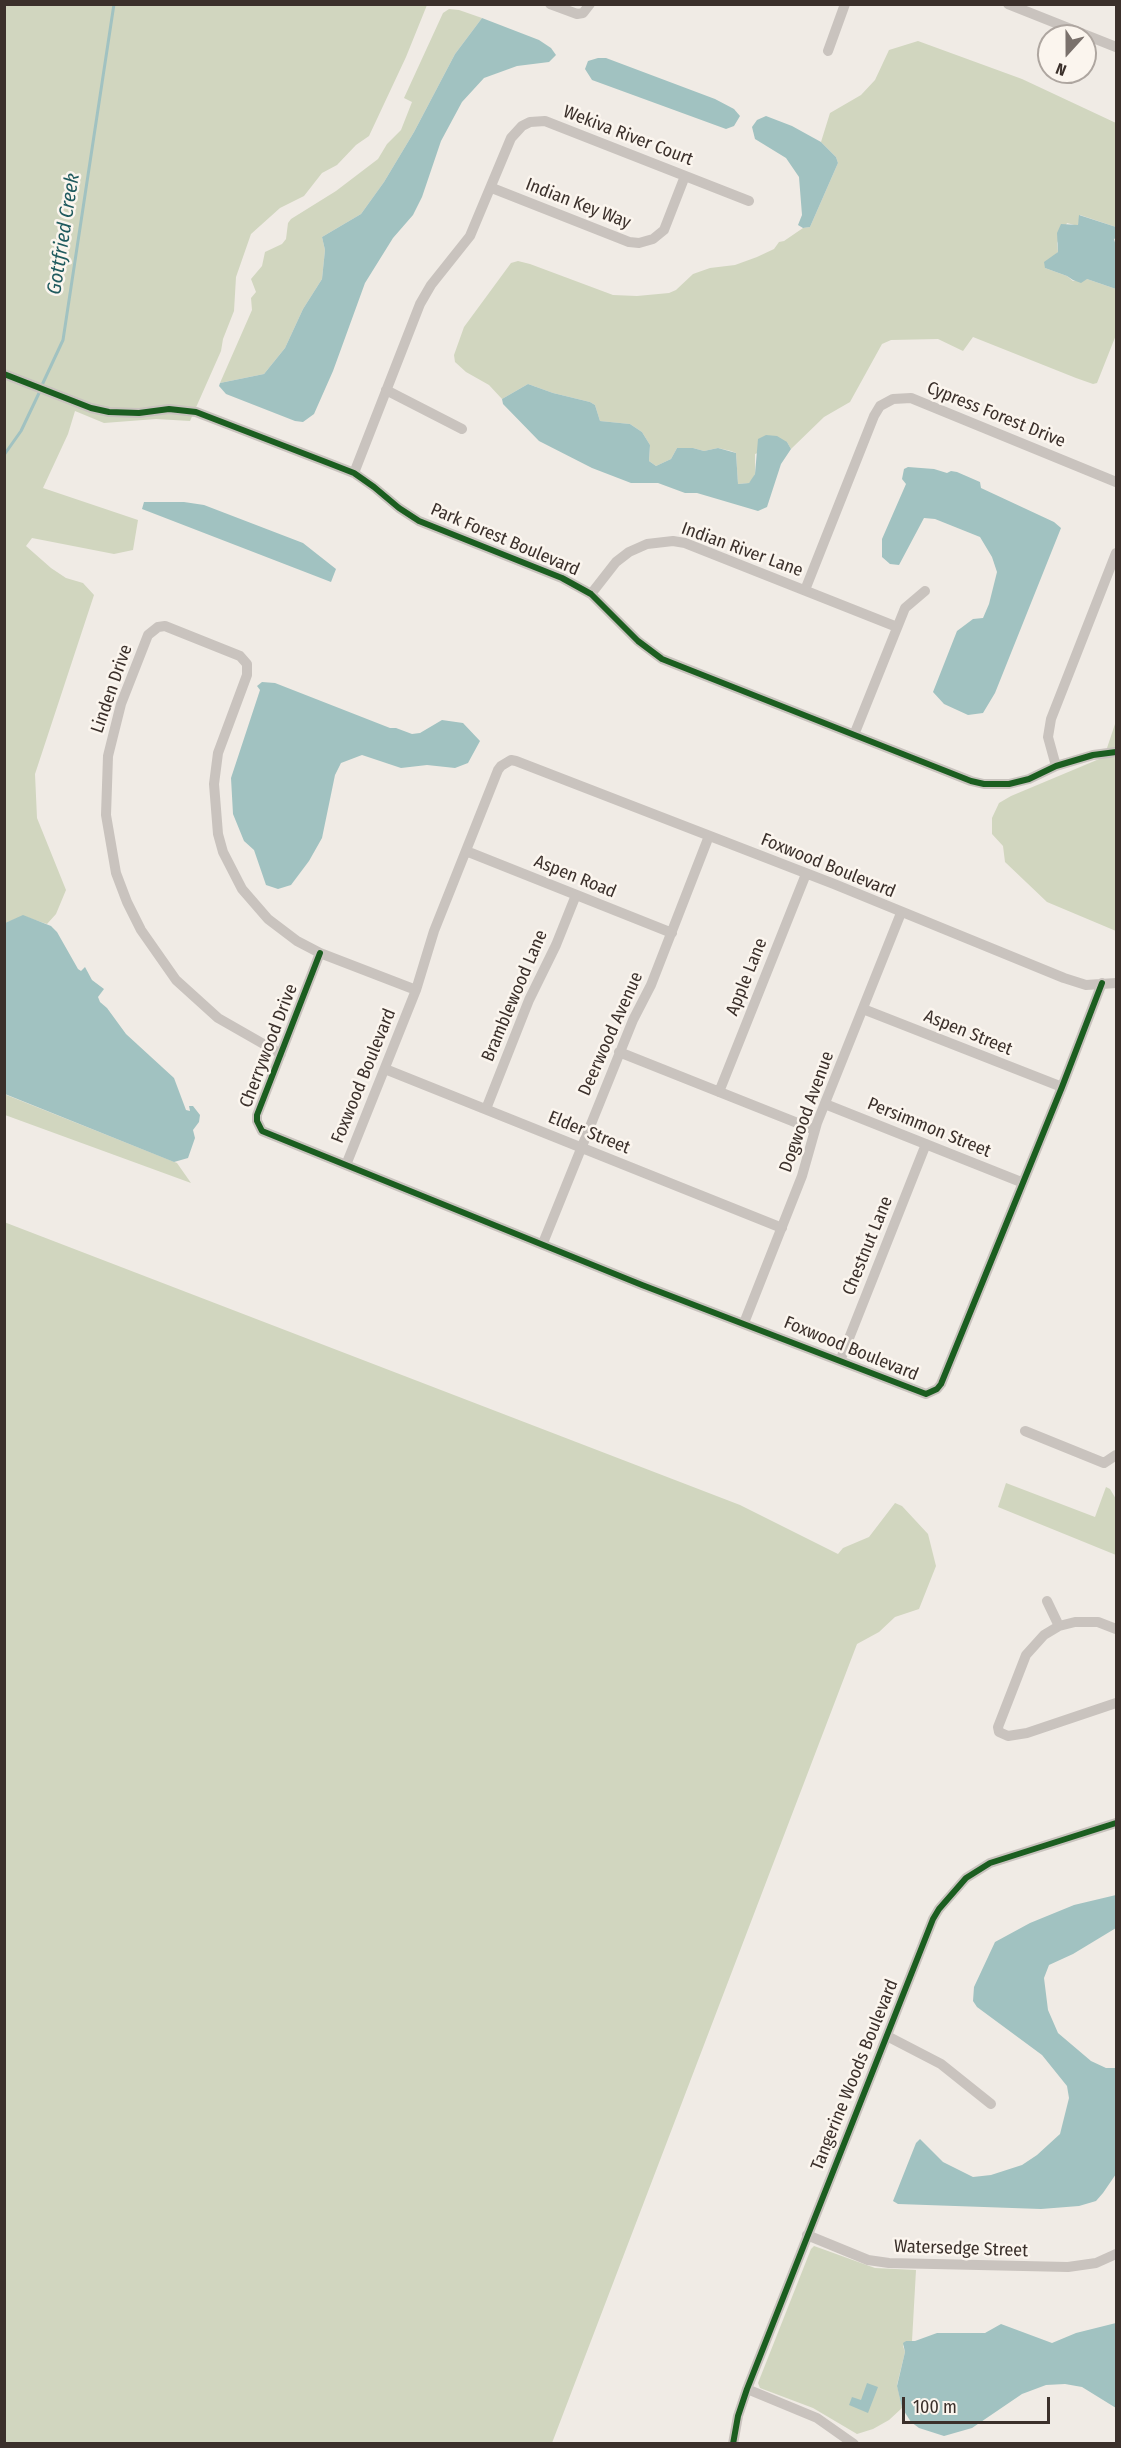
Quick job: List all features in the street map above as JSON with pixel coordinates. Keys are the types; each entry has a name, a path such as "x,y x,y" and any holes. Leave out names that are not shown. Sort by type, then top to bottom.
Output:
{"street":[{"path":"552,5 577,14 583,13 590,4"},
{"path":"828,51 845,4"},
{"path":"1008,4 1116,48"},
{"name":"Wekiva River Court","path":"354,473 420,304 431,285 470,236 512,138 522,126 540,120 749,201"},
{"name":"Indian Key Way","path":"492,188 629,242 639,243 653,239 664,230 685,176"},
{"name":"Park Forest Boulevard","path":"4,374 91,408 125,413 169,408 196,412 354,473 419,520 562,578 591,594 638,641 662,659 971,782 984,784 1019,782 1056,766 1093,755 1116,752"},
{"path":"386,390 462,429"},
{"name":"Cypress Forest Drive","path":"805,590 874,416 880,406 893,399 911,398 1116,482"},
{"name":"Indian River Lane","path":"591,594 621,558 647,544 668,541 685,543 897,627"},
{"path":"1056,766 1048,737 1051,719 1116,553"},
{"path":"854,735 905,609 925,591"},
{"name":"Linden Drive","path":"281,1054 218,1018 176,980 141,930 116,873 106,815 108,756 121,704 148,634 152,630 165,626 240,656 247,664 247,675 222,739 215,766 213,802 218,834 232,872 255,906 285,933 320,953 416,990"},
{"name":"Foxwood Boulevard","path":"1102,983 1062,1088 1021,1182 937,1389 932,1393 921,1393 642,1285 346,1165 416,990 434,931 498,770 511,760 516,760 806,874 1064,978 1086,985 1102,983 1116,983"},
{"name":"Deerwood Avenue","path":"543,1243 619,1052 651,985 709,837"},
{"name":"Aspen Road","path":"466,851 672,933"},
{"name":"Apple Lane","path":"719,1092 806,874"},
{"name":"Bramblewood Lane","path":"486,1109 529,1000 556,945 576,895"},
{"name":"Dogwood Avenue","path":"744,1323 802,1176 815,1130 901,913"},
{"name":"Cherrywood Drive","path":"320,953 257,1115 258,1126 265,1132 346,1165"},
{"name":"Aspen Street","path":"863,1009 1062,1088"},
{"path":"619,1052 815,1130"},
{"name":"Elder Street","path":"385,1070 782,1228"},
{"name":"Persimmon Street","path":"825,1104 1021,1182"},
{"name":"Chestnut Lane","path":"840,1361 926,1144"},
{"path":"1025,1431 1104,1463 1116,1455"},
{"path":"1047,1601 1059,1626"},
{"path":"1116,1629 1086,1621 1059,1626 1044,1635 1026,1655 999,1723 999,1731 1008,1736 1026,1733 1116,1703"},
{"name":"Tangerine Woods Boulevard","path":"733,2444 738,2416 747,2389 933,1920 956,1888 982,1868 999,1859 1116,1823"},
{"path":"887,2036 941,2064 991,2104"},
{"name":"Watersedge Street","path":"807,2235 858,2257 889,2263 1068,2267 1096,2263 1116,2254"},
{"path":"747,2389 817,2418 854,2444"}],"green space":[{"path":"6,4 427,5 406,57 369,136 356,145 337,165 322,173 304,196 280,208 251,234 236,277 234,311 223,339 221,351 190,421 156,419 104,423 75,411 68,434 43,488 138,520 133,550 114,554 32,538 26,546 66,578 83,583 94,595 35,774 37,818 66,890 56,914 47,924 23,916 5,923"},
{"path":"449,9 482,18 455,54 414,132 384,182 361,214 322,237 325,250 322,279 303,309 285,348 264,374 220,383 252,310 251,298 256,292 251,279 262,266 265,252 282,244 286,239 288,223 291,219 336,191 378,159 387,144 401,130 412,102 404,98 443,13"},
{"path":"918,41 1022,79 1116,123 1116,227 1080,215 1078,226 1067,223 1057,243 1058,252 1045,268 1067,276 1073,281 1087,279 1116,289 1116,335 1097,383 1093,384 1076,378 973,337 963,351 938,339 891,340 882,344 850,402 824,417 791,449 787,442 755,454 755,474 752,480 749,483 738,484 736,453 718,448 704,451 677,448 671,459 656,466 649,461 650,445 642,432 630,424 600,421 595,405 590,402 528,384 502,399 489,385 466,372 455,362 454,355 464,327 511,263 518,261 530,264 613,295 637,296 669,293 676,290 693,274 710,268 735,265 757,257 774,249 779,242 803,228 810,227 838,163 836,157 821,142 830,113 861,95 875,80 889,50"},
{"path":"1116,721 1116,931 1047,902 1005,862 1003,846 992,834 992,818 999,803 1011,796 1104,757"},
{"path":"4,1094 177,1163 191,1183 5,1115"},
{"path":"4,1222 740,1505 838,1554 843,1548 869,1537 895,1503 902,1506 928,1534 936,1566 919,1609 895,1617 879,1632 857,1644 552,2443 5,2443"},
{"path":"1006,1483 1095,1517 1106,1487 1110,1489 1116,1499 1116,1555 998,1507"},
{"path":"814,2246 875,2268 916,2270 912,2341 906,2341 903,2346 905,2352 897,2385 902,2408 889,2420 873,2429 857,2434 813,2408 760,2388 758,2383"}],"water":[{"path":"482,18 539,40 551,48 556,55 549,62 517,66 484,78 462,102 441,141 422,197 413,215 393,238 365,283 333,371 314,414 303,422 295,421 226,394 219,386 220,383 264,374 285,348 303,309 322,279 325,250 322,237 361,214 384,182 414,132 455,54"},
{"path":"606,58 715,99 734,109 740,116 734,126 726,129 592,80 585,69 588,61"},
{"path":"766,116 792,126 821,142 836,157 838,163 810,227 803,228 798,225 802,215 799,177 786,158 755,139 752,127 757,120"},
{"path":"1079,215 1116,227 1116,238 1114,239 1116,289 1087,279 1081,283 1045,268 1044,262 1058,252 1057,233 1061,224 1078,225"},
{"path":"528,384 590,402 595,405 600,421 630,424 642,432 650,445 649,461 656,466 671,459 677,448 704,451 718,448 736,453 738,484 749,483 755,474 758,439 766,435 777,436 787,442 791,449 781,464 767,507 758,511 697,493 685,493 658,483 631,483 592,468 539,441 503,404 502,399"},
{"path":"908,467 934,469 947,473 957,472 980,482 981,488 1054,522 1061,528 995,693 983,713 968,715 944,704 933,692 957,631 973,619 983,618 997,572 992,557 980,537 935,519 924,518 899,565 890,564 882,557 882,539 906,484 902,479 904,469"},
{"path":"144,502 184,502 204,505 303,543 336,569 331,582 142,509"},
{"path":"262,682 275,683 390,728 412,734 420,733 442,720 463,723 480,741 468,763 455,768 427,765 401,768 362,755 341,763 335,775 322,838 309,861 291,885 278,889 266,885 254,850 244,841 233,814 231,778 260,690 257,686"},
{"path":"23,915 51,926 57,932 78,969 81,971 85,967 92,980 104,989 98,997 100,1002 126,1034 174,1078 186,1110 190,1111 189,1106 193,1106 200,1115 199,1122 193,1130 195,1138 188,1158 174,1162 5,1094 5,923"},
{"path":"1116,1895 1116,1928 1073,1954 1049,1965 1044,1978 1048,2010 1058,2033 1091,2061 1106,2068 1116,2068 1116,2174 1103,2193 1096,2201 1079,2206 1041,2209 898,2204 893,2201 916,2143 920,2139 943,2162 973,2177 991,2175 1022,2165 1060,2134 1069,2098 1067,2086 1042,2055 977,2007 973,2001 974,1987 995,1942 1030,1923 1074,1905"},
{"path":"1116,2323 1116,2408 1082,2387 1065,2384 1046,2385 1022,2394 972,2428 944,2436 919,2428 911,2422 902,2408 897,2386 905,2352 903,2343 906,2341 915,2341 937,2333 985,2333 1001,2324 1052,2343 1076,2333"},
{"path":"867,2383 878,2387 868,2413 849,2405 852,2397 861,2400"}],"waterway":[{"name":"Gottfried Creek","path":"42,385 63,340 114,4"},
{"name":"Gottfried Creek","path":"4,455 21,431 40,391"}],"cycle path":[{"path":"4,374 91,408 109,412 139,413 169,409 196,412 354,473 419,521 562,578 591,594 638,641 662,659 971,781 984,784 1009,784 1029,779 1056,766 1093,755 1116,752"},
{"path":"320,953 257,1115 262,1131 642,1285 926,1394 937,1389 941,1384 1102,983"},
{"path":"733,2444 738,2416 747,2389 933,1919 939,1909 966,1878 990,1863 1116,1823"}]}
